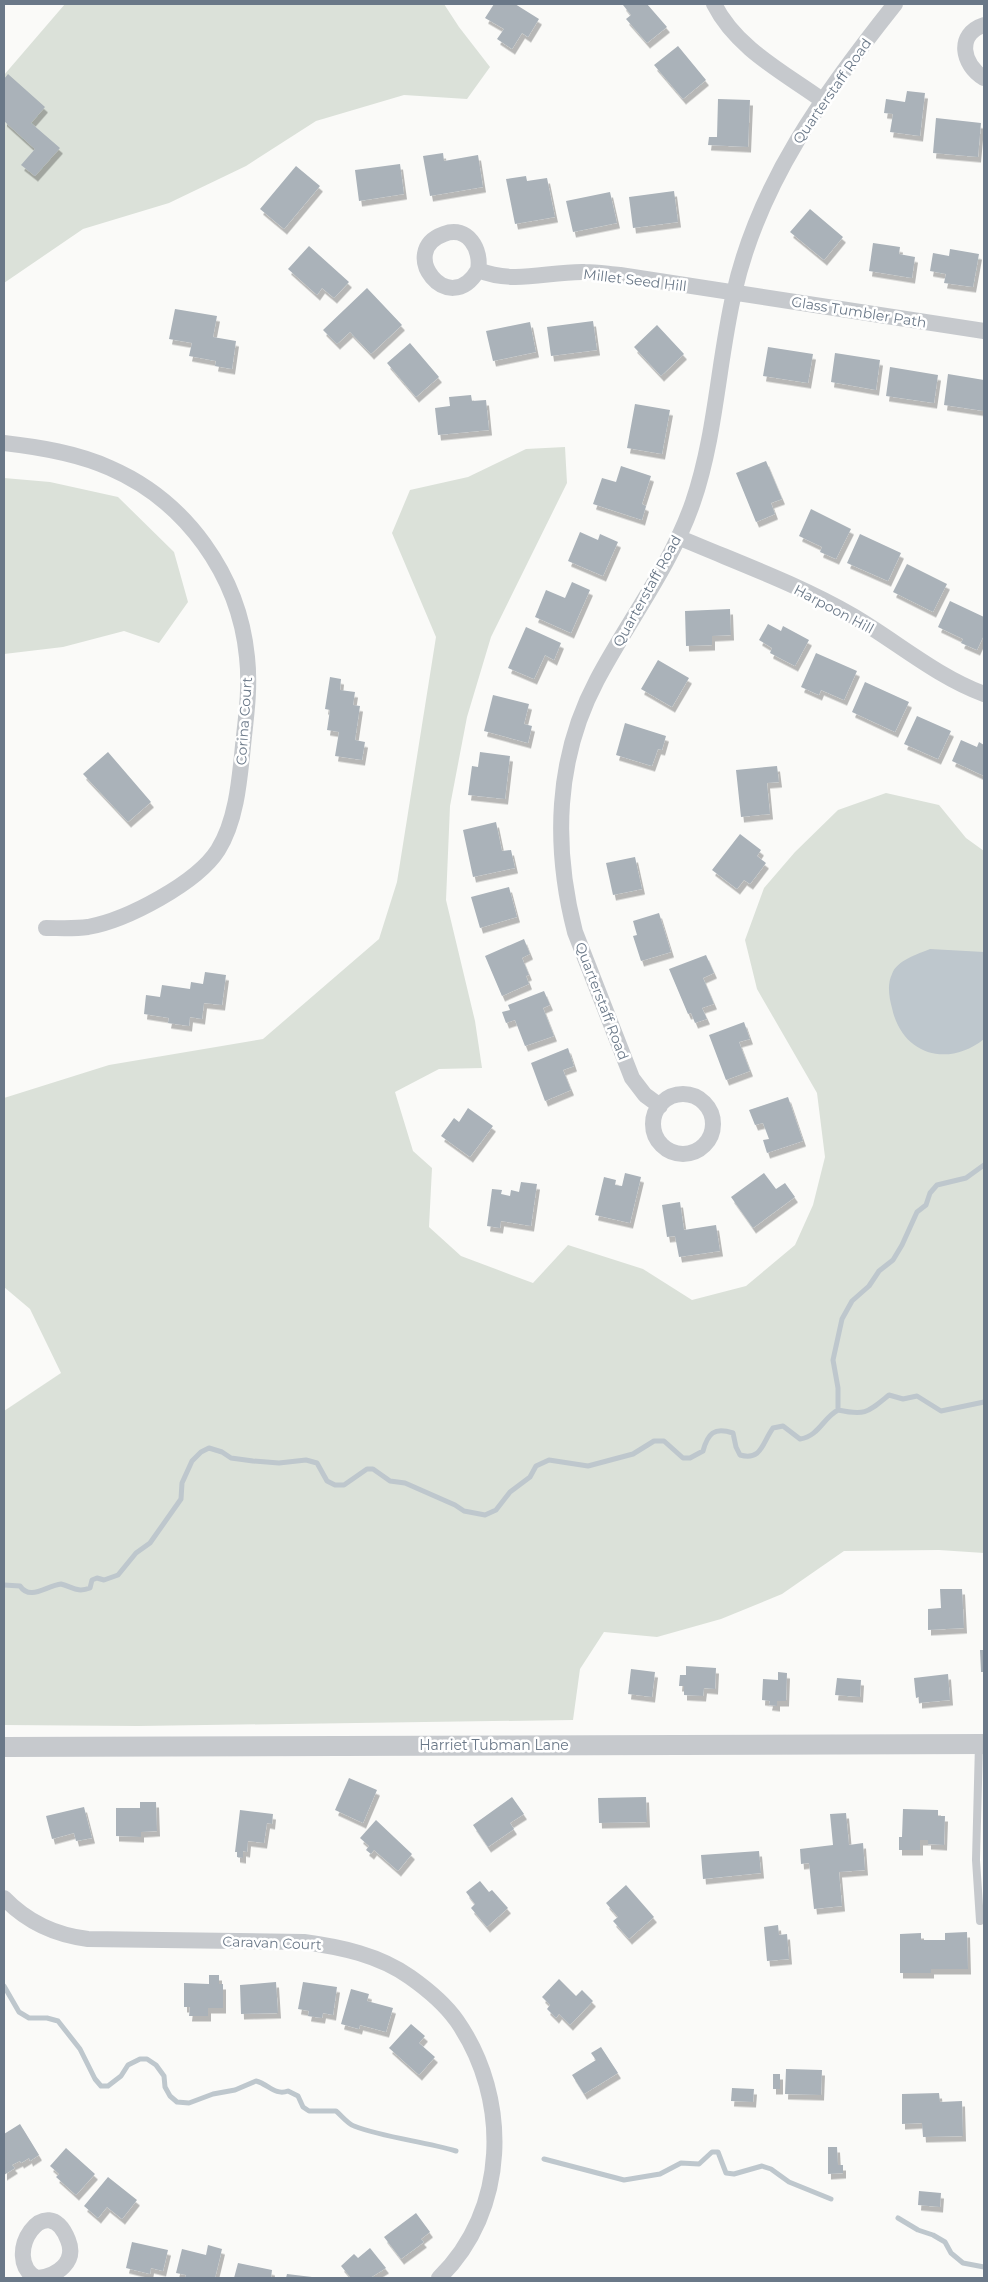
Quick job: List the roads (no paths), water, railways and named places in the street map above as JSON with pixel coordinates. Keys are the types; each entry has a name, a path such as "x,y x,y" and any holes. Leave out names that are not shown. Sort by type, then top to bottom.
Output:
{"street":[{"path":"714,4 728,28 745,45 822,100"},
{"name":"Quarterstaff Road","path":"660,1106 645,1095 632,1078 575,932 564,875 561,847 561,810 565,768 581,713 597,680 658,578 693,502 710,437 734,293 743,258 765,198 796,140 822,100 895,4"},
{"path":"984,25 972,33 965,48 969,66 984,78"},
{"name":"Millet Seed Hill","path":"478,270 494,276 519,278 585,272 734,293"},
{"name":"Glass Tumbler Path","path":"734,293 984,330"},
{"name":"Corina Court","path":"4,443 60,452 88,460 110,468 160,497 180,516 215,560 238,608 247,657 249,688 240,770 233,810 227,832 219,849 194,878 155,900 112,920 88,927 46,928"},
{"name":"Harpoon Hill","path":"678,537 819,598 853,616 962,685 984,694"},
{"name":"Harriet Tubman Lane","path":"4,1747 982,1744"},
{"name":"Caravan Court","path":"4,1898 22,1914 42,1927 63,1936 88,1939 304,1942 333,1946 364,1954 386,1964 409,1976 429,1992 456,2020 470,2044 484,2074 492,2101 496,2132 494,2163 487,2200 463,2251 439,2278"},
{"path":"38,2220 50,2222 58,2226 68,2239 69,2255 62,2275 37,2278 27,2275 18,2268 13,2259 11,2249 19,2229 28,2223 38,2220"}],"lane":[{"path":"980,1921 976,1860 982,1744"}],"waterway":[{"path":"838,1410 838,1388 833,1360 842,1319 852,1301 869,1286 879,1271 893,1260 917,1212 926,1205 930,1193 937,1185 966,1178 984,1165"},
{"path":"4,1585 20,1586 29,1592 61,1584 82,1590 90,1588 92,1580 97,1578 104,1580 118,1575 136,1553 150,1543 181,1499 182,1483 192,1461 201,1452 209,1448 222,1452 231,1458 279,1463 306,1460 317,1463 327,1481 335,1485 344,1485 367,1469 373,1469 390,1481 405,1483 455,1505 464,1511 485,1515 496,1510 510,1492 530,1477 536,1466 549,1460 588,1466 633,1454 654,1441 664,1441 683,1458 690,1458 703,1451 707,1440 716,1431 733,1433 740,1455 747,1456 753,1455 761,1449 773,1428 783,1426 800,1439 816,1431 828,1417 838,1410 855,1413 866,1411 889,1395 903,1399 917,1396 941,1411 984,1402"},
{"path":"4,1986 19,2012 29,2018 47,2018 58,2021 80,2049 95,2079 101,2086 108,2086 121,2076 128,2065 140,2059 147,2059 156,2065 164,2076 165,2087 170,2096 177,2102 189,2103 213,2094 235,2090 256,2081 275,2091 288,2091 298,2096 303,2107 309,2111 336,2111 347,2122 366,2130 456,2151"},
{"path":"544,2159 624,2180 660,2174 681,2163 699,2164 712,2152 718,2152 726,2173 734,2174 762,2166 771,2169 789,2182 831,2199"},
{"path":"898,2218 918,2230 933,2235 945,2242 951,2253 963,2263 984,2267"}]}
